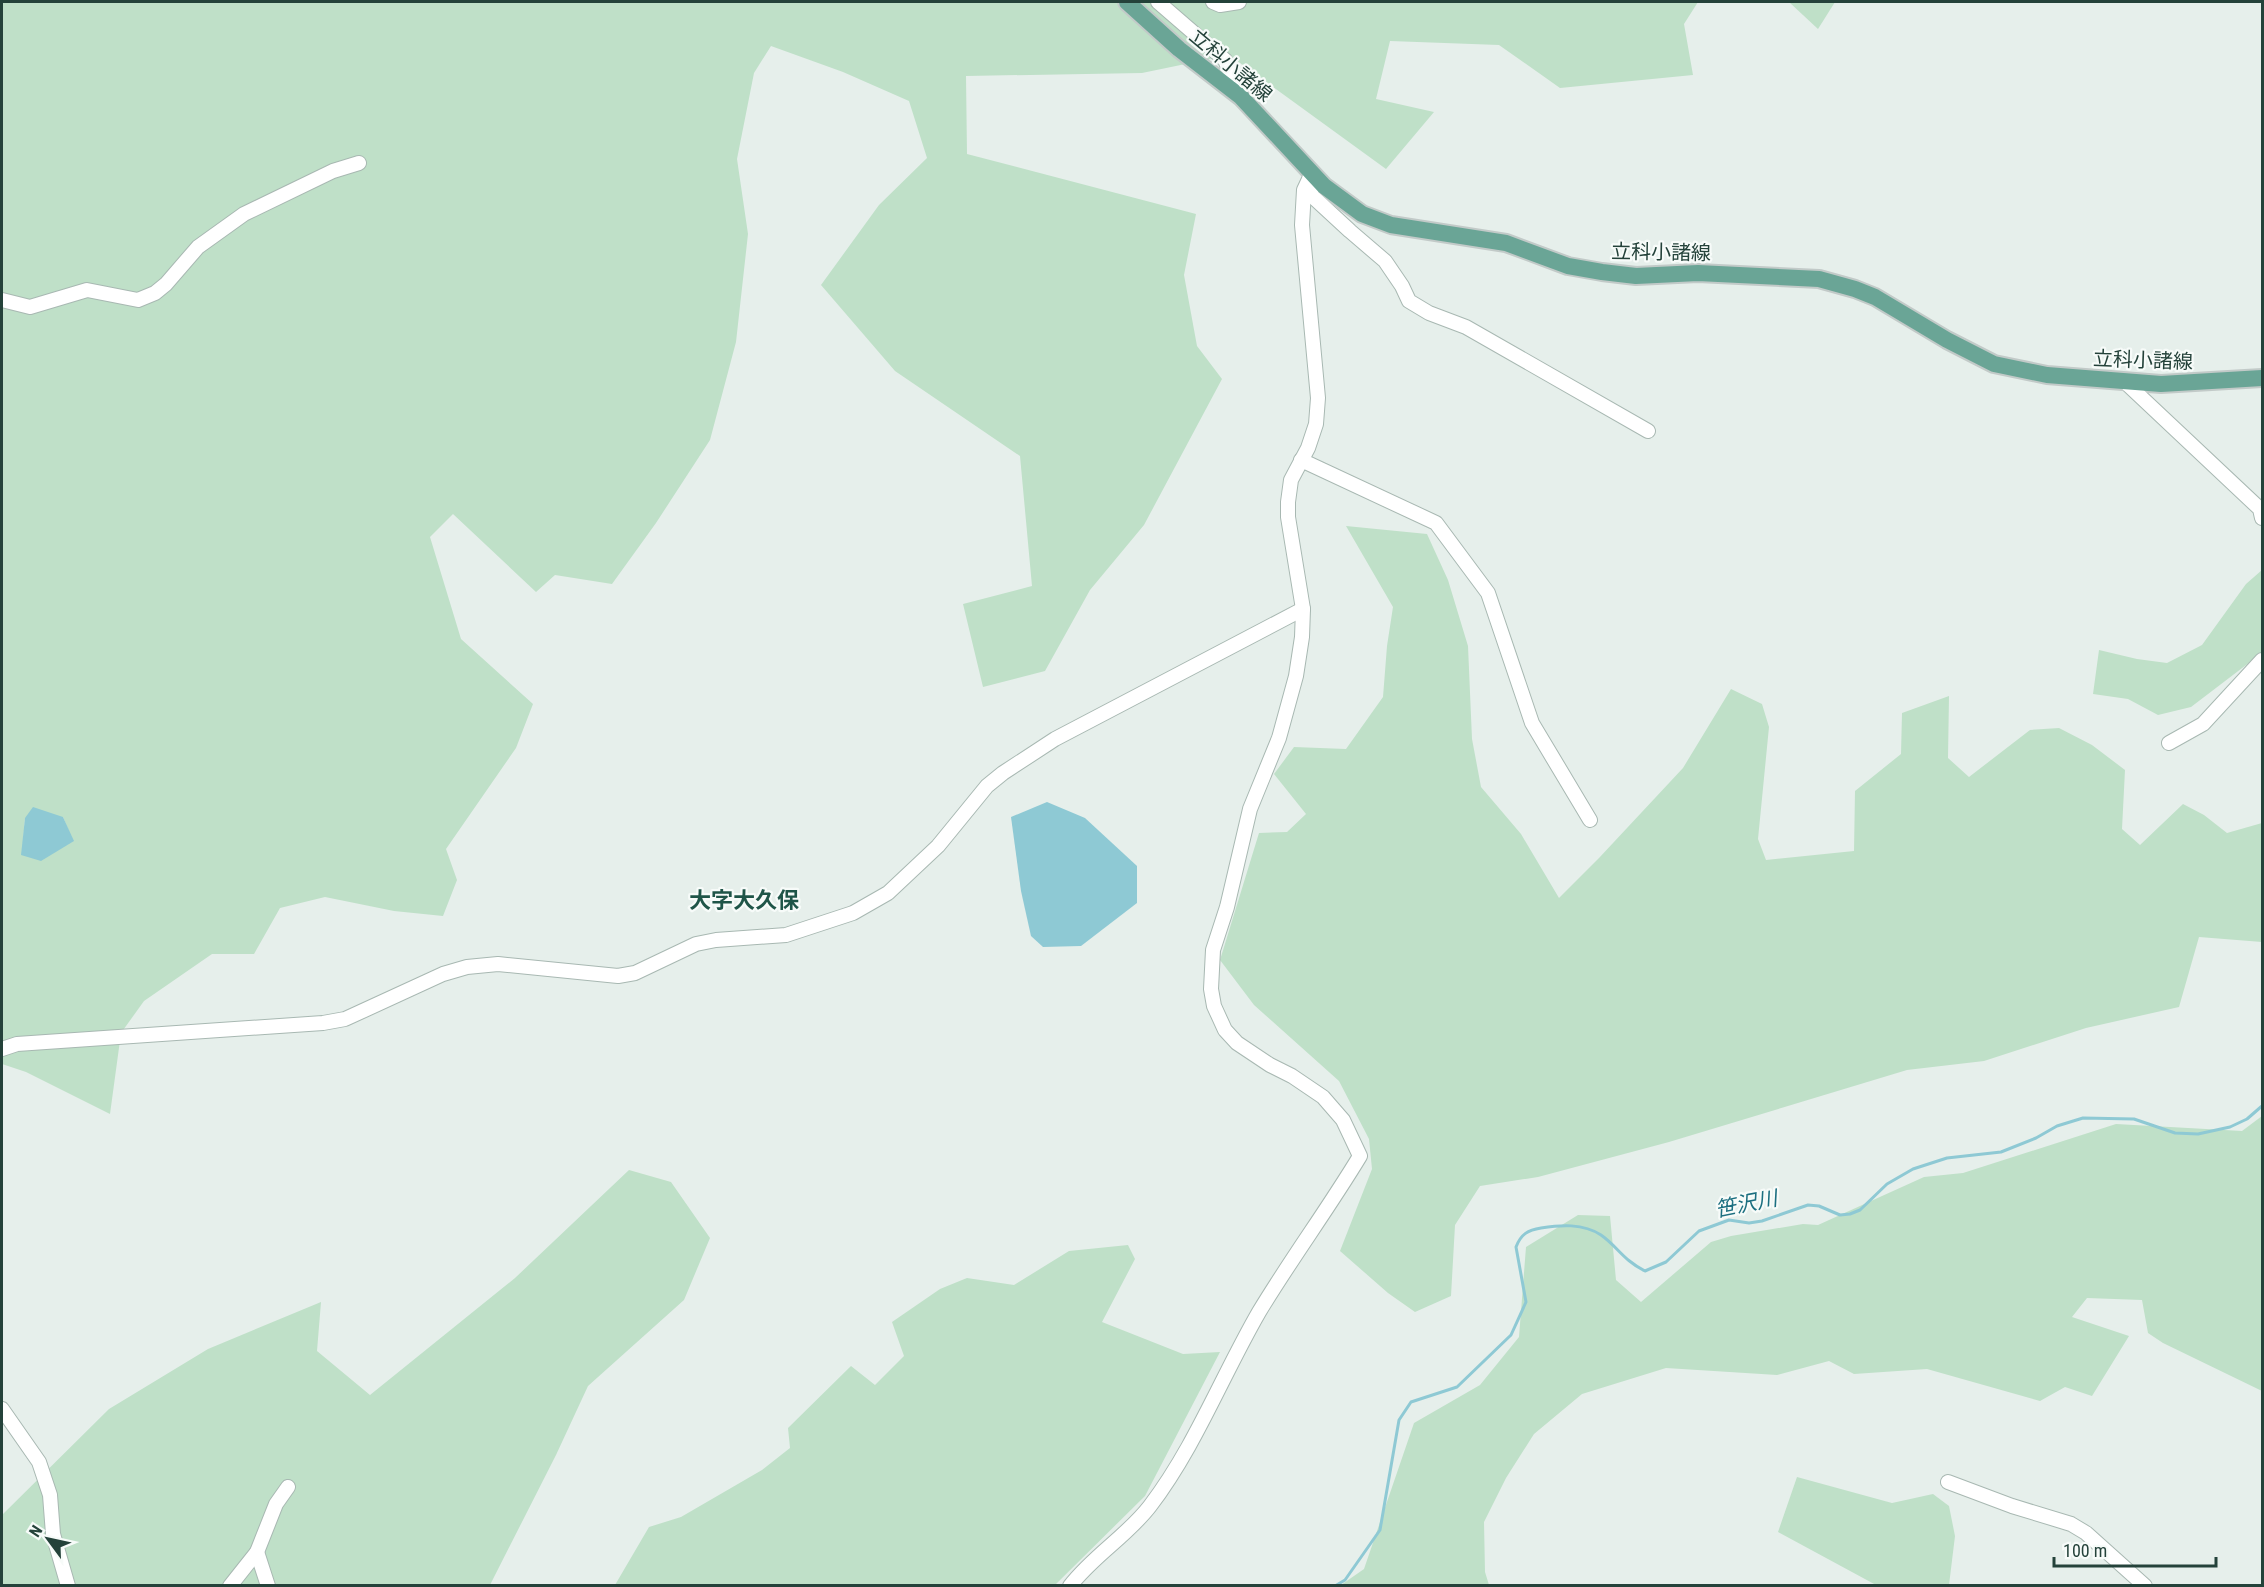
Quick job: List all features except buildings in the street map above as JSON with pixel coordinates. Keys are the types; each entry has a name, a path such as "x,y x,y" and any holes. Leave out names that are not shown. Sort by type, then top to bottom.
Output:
{"main road":[{"name":"立科小諸線","path":"1127,2 1179,49 1241,97 1312,174 1336,196 1362,214 1390,225 1506,243 1569,266 1636,276 1698,273 1819,279 1875,297 1994,364 2047,375 2125,382 2193,384 2262,378"}],"street":[{"path":"1158,2 1225,60 1241,97"},
{"path":"1213,2 1220,5 1239,2"},
{"path":"2,300 30,307 87,290 138,300 155,293 166,284 198,247 244,214 333,171 359,163"},
{"path":"1312,174 1311,195 1385,261 1409,301 1429,313 1466,327 1648,431"},
{"path":"1070,1586 1090,1561 1136,1522 1150,1505 1192,1440 1259,1313 1360,1156 1343,1120 1323,1097 1237,1043 1225,1029 1214,1006 1211,990 1213,950 1227,907 1250,809 1279,738 1296,676 1302,637 1303,609 1288,517 1291,480 1316,424 1318,398 1302,225 1304,190 1312,174"},
{"path":"2125,382 2260,509 2262,518"},
{"path":"1301,460 1436,523 1488,593 1533,723 1590,820"},
{"path":"2,1049 17,1044 322,1023 345,1019 443,974 466,968 498,964 618,976 635,973 696,944 716,940 778,937 830,922 853,914 888,893 938,846 987,786 1003,773 1055,739 1303,609"},
{"path":"2169,743 2203,724 2262,660"},
{"path":"2,1409 39,1462 50,1495 53,1534 68,1586"},
{"path":"1947,1482 2012,1506 2071,1524 2086,1533 2145,1586"},
{"path":"230,1586 257,1552 276,1504 288,1487"},
{"path":"257,1552 268,1586"}],"green space":[{"path":"2,2 1698,2 1684,24 1693,75 1560,88 1499,45 1390,41 1376,99 1434,112 1386,169 1229,55 1142,73 966,76 967,154 1196,214 1184,275 1197,346 1222,379 1144,525 1090,590 1045,671 983,687 963,604 1032,586 1020,456 895,371 821,285 879,205 927,158 909,101 843,72 771,46 754,73 737,159 748,234 736,342 710,440 656,523 612,584 555,575 536,592 453,514 430,537 461,639 533,704 516,748 446,849 457,880 443,916 394,911 325,897 280,908 254,954 212,954 144,1001 121,1033 110,1114 26,1072 2,1064","holes":["63,817 73,841 22,855 25,818"]},
{"path":"1789,2 1835,2 1818,29"},
{"path":"1346,526 1427,534 1448,580 1468,646 1472,739 1481,787 1521,834 1559,898 1683,768 1731,689 1762,704 1769,727 1758,839 1766,860 1854,851 1855,791 1901,754 1902,713 1949,696 1948,758 1969,777 2030,730 2059,728 2092,745 2125,770 2122,829 2140,845 2183,804 2204,815 2227,833 2262,823 2262,942 2199,937 2179,1007 2086,1028 1984,1061 1907,1070 1669,1142 1538,1177 1480,1186 1455,1225 1451,1296 1415,1312 1388,1293 1340,1251 1372,1169 1369,1139 1339,1081 1254,1005 1220,960 1259,833 1287,832 1306,814 1274,774 1294,747 1346,749 1383,697 1393,607"},
{"path":"2262,570 2262,657 2250,662 2191,707 2158,715 2128,699 2093,694 2099,650 2167,663 2202,645 2246,584"},
{"path":"2262,1116 2262,1391 2163,1343 2148,1333 2142,1300 2087,1298 2072,1317 2129,1336 2092,1396 2065,1387 2040,1401 1927,1369 1854,1374 1829,1361 1777,1375 1666,1368 1582,1394 1534,1434 1506,1478 1484,1522 1485,1572 1489,1585 1341,1585 1364,1569 1414,1423 1480,1385 1519,1337 1526,1247 1578,1215 1610,1216 1616,1280 1641,1302 1711,1242 1731,1236 1803,1224 1818,1225 1924,1177 1963,1173 2116,1124 2242,1131"},
{"path":"629,1170 671,1182 710,1238 684,1300 588,1386 490,1585 2,1586 2,1515 109,1409 208,1349 321,1302 317,1351 370,1395 515,1278"},
{"path":"1128,1245 1135,1259 1102,1322 1183,1354 1220,1352 1145,1496 1055,1585 615,1585 649,1527 681,1517 762,1470 790,1448 788,1428 851,1366 875,1385 904,1356 892,1322 940,1289 967,1278 1014,1285 1069,1251"},
{"path":"1797,1477 1892,1503 1933,1494 1949,1506 1955,1536 1949,1585 1876,1585 1778,1532"}],"water":[{"path":"1047,802 1085,818 1137,866 1137,903 1081,946 1043,947 1031,936 1021,891 1011,817"},
{"path":"33,807 63,817 74,841 41,861 21,855 25,818"}],"waterway":[{"name":"笹沢川","path":"1335,1586 1345,1580 1380,1530 1399,1420 1411,1402 1457,1387 1511,1335 1526,1302 1516,1247 1520,1239 1529,1231 1564,1226 1587,1228 1601,1235 1631,1262 1645,1271 1666,1262 1699,1231 1729,1220 1749,1223 1762,1221 1808,1205 1819,1206 1840,1215 1850,1214 1860,1210 1887,1184 1913,1169 1947,1158 2001,1152 2036,1138 2057,1126 2083,1118 2134,1119 2175,1133 2198,1134 2230,1127 2247,1119 2262,1106"}],"district":[{"name":"大字大久保","path":"744,900"}]}
